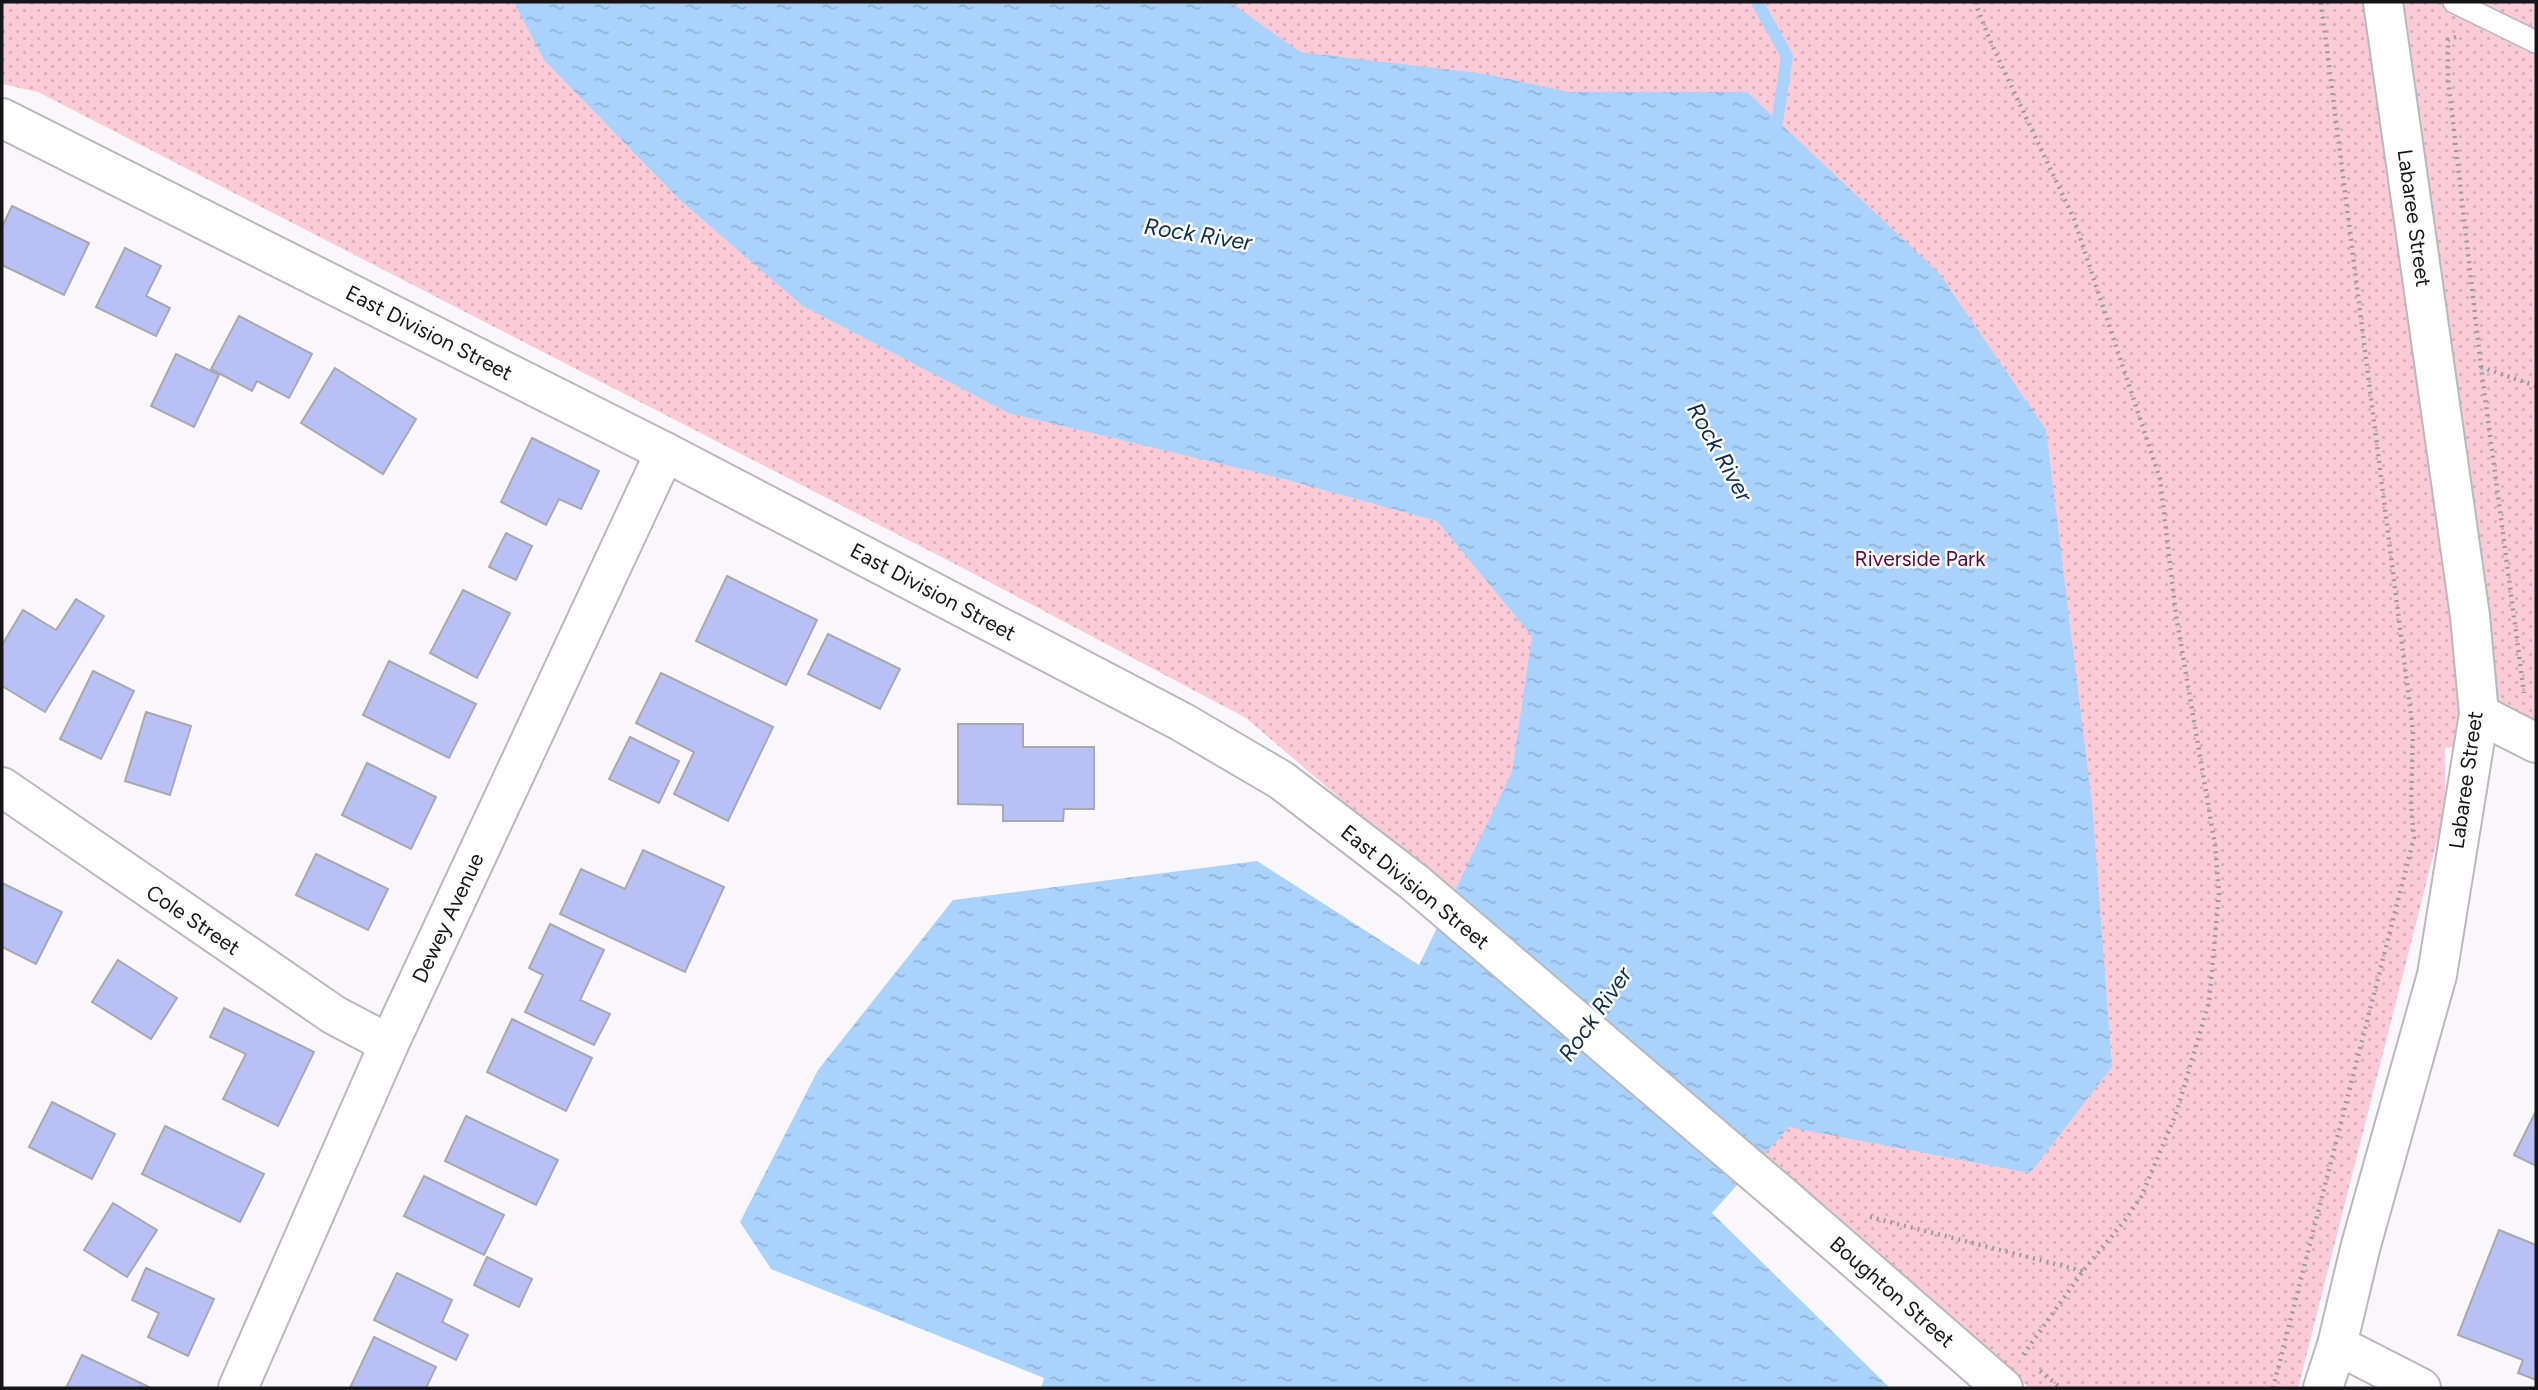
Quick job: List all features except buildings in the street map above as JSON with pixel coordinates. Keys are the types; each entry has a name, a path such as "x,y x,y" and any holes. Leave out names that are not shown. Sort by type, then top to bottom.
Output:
{"street":[{"name":"Labaree Street","path":"2323,1388 2437,975 2479,714 2470,616 2391,13"},
{"name":"East Division Street","path":"2,118 665,452 1182,722 1281,780 1414,882 1781,1195"},
{"name":"Dewey Avenue","path":"238,1388 389,1044 665,452"},
{"path":"2479,714 2536,743"},
{"name":"Cole Street","path":"2,787 334,1015 389,1044"},
{"name":"Boughton Street","path":"1781,1195 2000,1386"},
{"path":"2337,1345 2421,1388"}],"lane":[{"path":"2454,2 2536,42"}],"path":[{"path":"1975,2 2074,219 2160,479 2176,615 2215,845 2219,893 2209,1002 2176,1115 2141,1197 2107,1244 2083,1271 2000,1386"},
{"path":"2273,1388 2414,838 2411,804 2413,731 2321,2"},
{"path":"2467,42 2455,37 2448,40 2448,79 2481,367 2525,695"},
{"path":"2481,367 2536,386"},
{"path":"1860,1215 2083,1271"}],"green space":[{"name":"Riverside Park","path":"2,2 2536,2 2536,741 2523,734 2445,748 2445,809 2298,1388 2029,1388 1246,718 955,564 38,92 2,84"}],"water":[{"name":"Rock River","path":"514,2 1230,2 1300,52 1486,74 1569,92 1747,92 1939,273 2046,430 2092,804 2112,1067 2030,1173 1789,1127 1712,1213 1890,1388 1041,1388 1044,1378 771,1269 740,1222 818,1070 953,900 1257,861 1419,965 1512,772 1532,636 1437,521 1284,479 1009,413 803,306 680,200 544,60"}],"waterway":[{"path":"1757,2 1787,56 1775,136"}]}
